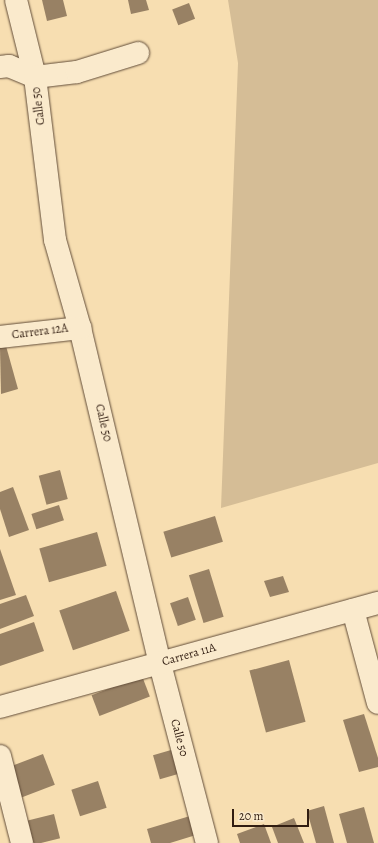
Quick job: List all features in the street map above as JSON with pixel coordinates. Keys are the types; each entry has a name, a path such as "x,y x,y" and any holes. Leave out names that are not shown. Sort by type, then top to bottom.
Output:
{"street":[{"name":"Calle 50","path":"16,0 35,77 55,240 80,328 160,664 207,843"},
{"path":"0,67 9,66 35,77 77,72 138,53"},
{"name":"Carrera 12A","path":"0,337 80,328"},
{"name":"Carrera 11A","path":"0,707 378,603"},
{"path":"353,610 378,703"},
{"path":"0,756 22,843"}],"shaded area":[{"path":"228,0 378,0 378,463 221,508 238,63"}],"building":[{"path":"42,0 63,0 67,16 47,21"},
{"path":"128,0 146,0 149,10 131,14"},
{"path":"189,3 195,19 178,25 172,9"},
{"path":"6,346 18,389 1,394 0,348"},
{"path":"60,470 68,499 47,505 39,476"},
{"path":"13,487 29,530 9,537 0,509 0,492"},
{"path":"59,505 64,520 36,529 31,514"},
{"path":"215,516 223,542 171,558 163,532"},
{"path":"97,532 107,566 49,582 39,549"},
{"path":"0,549 16,595 0,600"},
{"path":"209,569 224,617 204,623 189,575"},
{"path":"283,576 289,592 270,597 264,581"},
{"path":"116,591 130,631 73,650 59,611"},
{"path":"26,595 34,616 0,629 0,604"},
{"path":"188,597 196,620 178,626 170,603"},
{"path":"34,622 44,651 0,666 0,634"},
{"path":"289,660 306,722 266,732 249,671"},
{"path":"142,676 150,697 99,716 92,695"},
{"path":"364,714 378,758 378,767 359,772 343,720"},
{"path":"178,748 185,772 160,779 153,755"},
{"path":"43,754 55,785 22,797 10,767"},
{"path":"98,781 107,808 80,816 71,790"},
{"path":"324,806 334,843 316,843 307,811"},
{"path":"364,807 374,843 347,843 339,814"},
{"path":"54,814 60,838 41,843 33,843 28,821"},
{"path":"190,816 196,835 170,843 151,843 147,829"},
{"path":"294,818 304,843 278,843 272,827"},
{"path":"264,824 271,843 240,843 237,834"}]}
